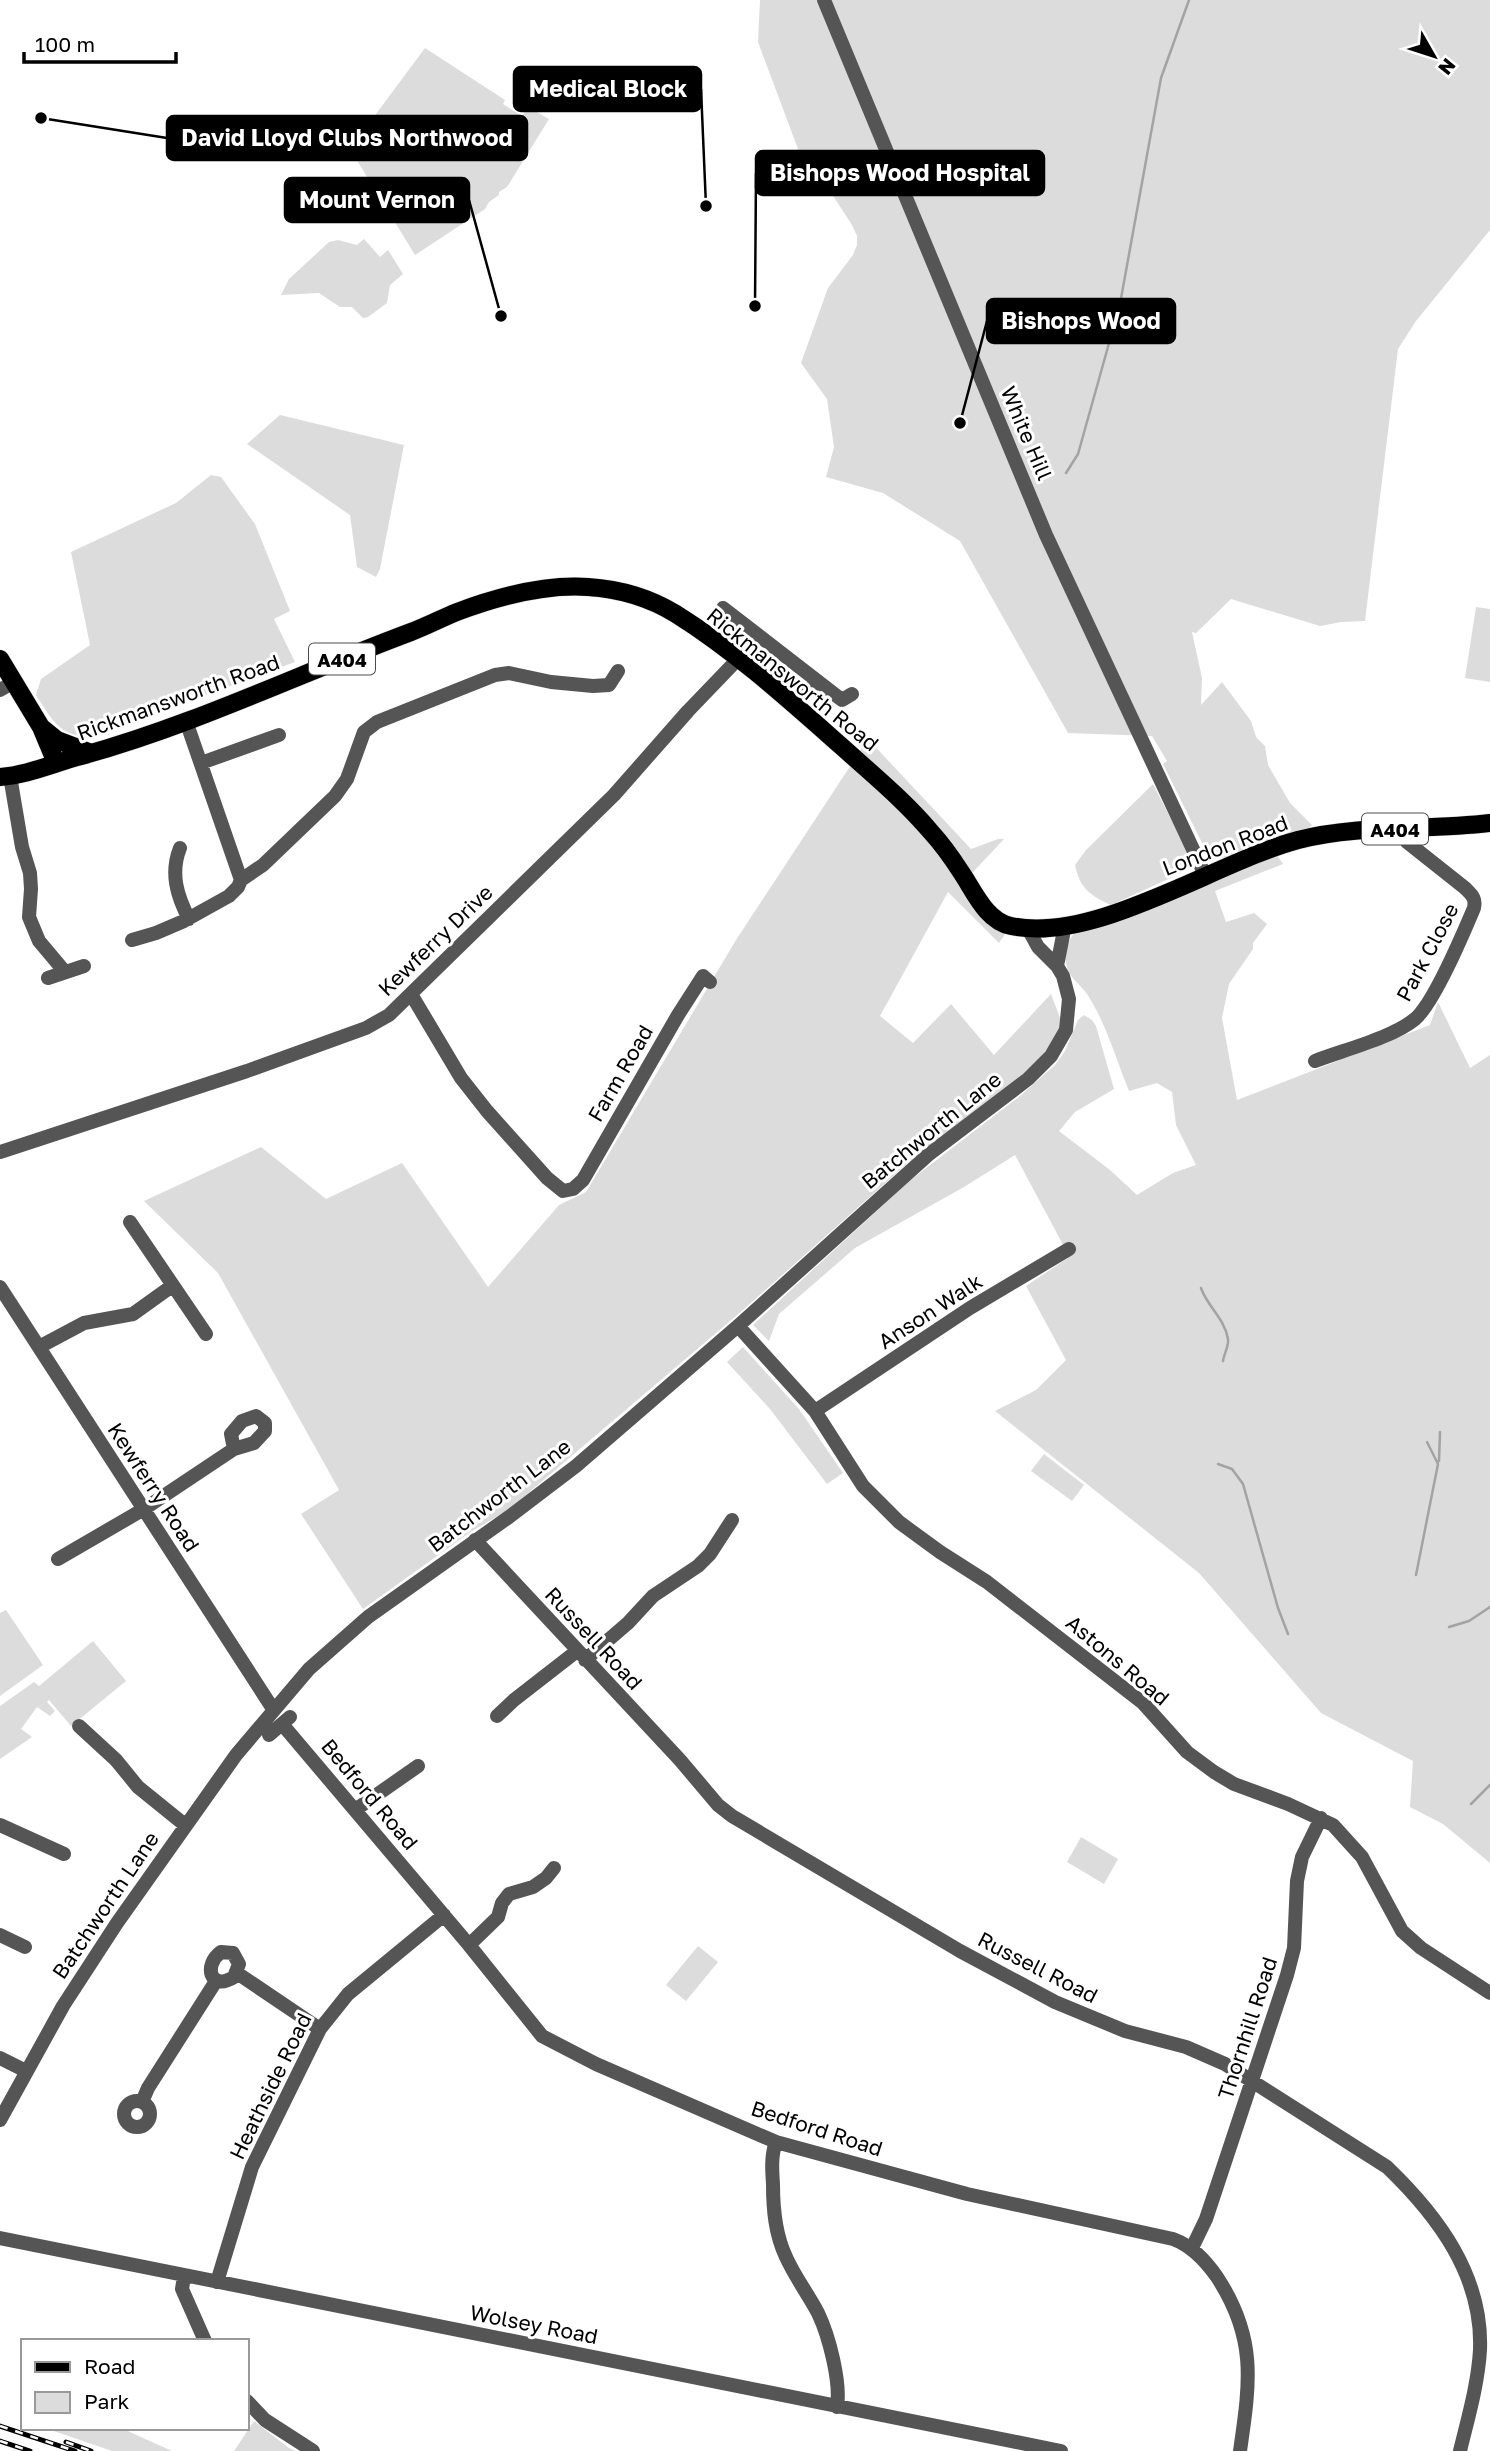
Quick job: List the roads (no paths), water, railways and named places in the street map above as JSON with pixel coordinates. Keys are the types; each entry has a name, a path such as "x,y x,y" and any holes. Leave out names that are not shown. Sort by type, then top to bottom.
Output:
{"main road":[{"name":"Rickmansworth Road","path":"5,777 91,753 186,721 287,683 460,611 498,599 555,588 597,588 647,600 675,613 738,659 795,706 906,804 931,832 994,917 1006,925 1065,925"},
{"path":"0,659 7,686 41,727 57,740 91,753"},
{"path":"41,727 56,763"},
{"name":"London Road","path":"1065,925 1109,915 1300,839 1405,828 1490,824"}],"street":[{"name":"White Hill","path":"824,0 1046,534 1205,875"},
{"path":"723,608 842,700 852,694"},
{"name":"Kewferry Drive","path":"0,1152 329,1042 366,1028 388,1015 614,795 688,710 738,659"},
{"path":"132,940 189,919 229,896 241,880 263,865 335,796 347,779 364,732 377,722 482,688 509,673 551,682 593,686 608,685 618,671"},
{"path":"795,706 817,681"},
{"path":"186,721 241,880"},
{"path":"201,763 279,735"},
{"path":"5,777 30,873 29,917 39,941 65,972"},
{"name":"Park Close","path":"1315,1061 1395,1031 1417,1017 1431,998 1474,908 1474,896 1407,842 1405,828"},
{"path":"180,848 174,867 174,879 189,919"},
{"name":"Batchworth Lane","path":"1057,965 1065,925"},
{"name":"Batchworth Lane","path":"0,2120 82,1975 229,1764 309,1669 368,1617 576,1466 738,1326 928,1155 1028,1079 1051,1056 1066,1030 1069,1011 1066,986 1057,965 1038,947 1027,927"},
{"path":"48,978 84,966"},
{"name":"Farm Road","path":"411,994 468,1086 547,1178 563,1191 573,1189 583,1180 703,976 710,982"},
{"path":"130,1222 205,1334"},
{"name":"Anson Walk","path":"815,1411 970,1308 1069,1249"},
{"path":"39,1347 84,1323 133,1314 172,1286"},
{"name":"Kewferry Road","path":"0,1287 273,1709"},
{"name":"Astons Road","path":"738,1326 815,1411 863,1486 899,1522 997,1589 1143,1703 1187,1752 1214,1772 1234,1784 1321,1818 1341,1832 1362,1857 1402,1931 1421,1948 1490,1993"},
{"path":"58,1559 144,1509 234,1449"},
{"path":"498,1716 514,1700 628,1623 653,1596 698,1566 710,1554 732,1520"},
{"name":"Russell Road","path":"475,1540 680,1759 718,1805 732,1816 960,1951 1055,2003 1125,2031 1186,2047 1225,2064 1387,2167 1430,2212 1458,2255 1477,2311 1480,2347 1461,2451"},
{"name":"Bedford Road","path":"269,1735 286,1721 355,1811 542,2036 596,2064 776,2141 967,2194 1172,2239 1192,2248"},
{"path":"79,1726 116,1760 138,1787 185,1825"},
{"path":"355,1811 418,1766"},
{"name":"Thornhill Road","path":"1192,2248 1206,2219 1294,1948 1295,1903 1302,1857 1321,1818"},
{"path":"1,1828 21,1832 64,1854"},
{"path":"469,1945 498,1917 502,1903 509,1894 533,1887 554,1868"},
{"name":"Heathside Road","path":"217,2282 252,2167 320,2029 348,1994 444,1915"},
{"path":"0,1935 25,1947"},
{"path":"222,1952 237,1957 237,1973 229,1981 216,1981 212,1977 212,1962 222,1952"},
{"path":"237,1973 320,2029"},
{"path":"142,2102 148,2088 216,1981"},
{"path":"0,2058 26,2071"},
{"path":"776,2141 772,2158 772,2186 779,2237 786,2257 819,2316 834,2365 837,2407"},
{"name":"Wolsey Road","path":"0,2238 1061,2451"},
{"path":"1192,2248 1223,2287 1245,2338 1249,2372 1240,2451"},
{"path":"184,2277 182,2289 204,2339"},
{"path":"248,2402 265,2420 313,2451"}],"waterway":[{"path":"1066,473 1078,454 1120,304 1161,78 1189,0"},
{"path":"1201,1288 1226,1332 1228,1342 1223,1361"},
{"path":"1439,1461 1440,1432"},
{"path":"1416,1575 1438,1464 1427,1442"},
{"path":"1218,1464 1232,1469 1243,1484 1278,1608 1288,1634"},
{"path":"1449,1627 1469,1621 1490,1607"},
{"path":"1471,1804 1490,1785"}],"railway":[{"path":"0,2426 75,2451"},
{"path":"0,2441 30,2451"},
{"path":"66,2442 91,2451"}],"place":[{"name":"David Lloyd Clubs Northwood","path":"41,118"},
{"name":"Medical Block","path":"706,206"},
{"name":"Bishops Wood Hospital","path":"755,306"},
{"name":"Mount Vernon","path":"501,316"},
{"name":"Bishops Wood","path":"960,423"}]}
